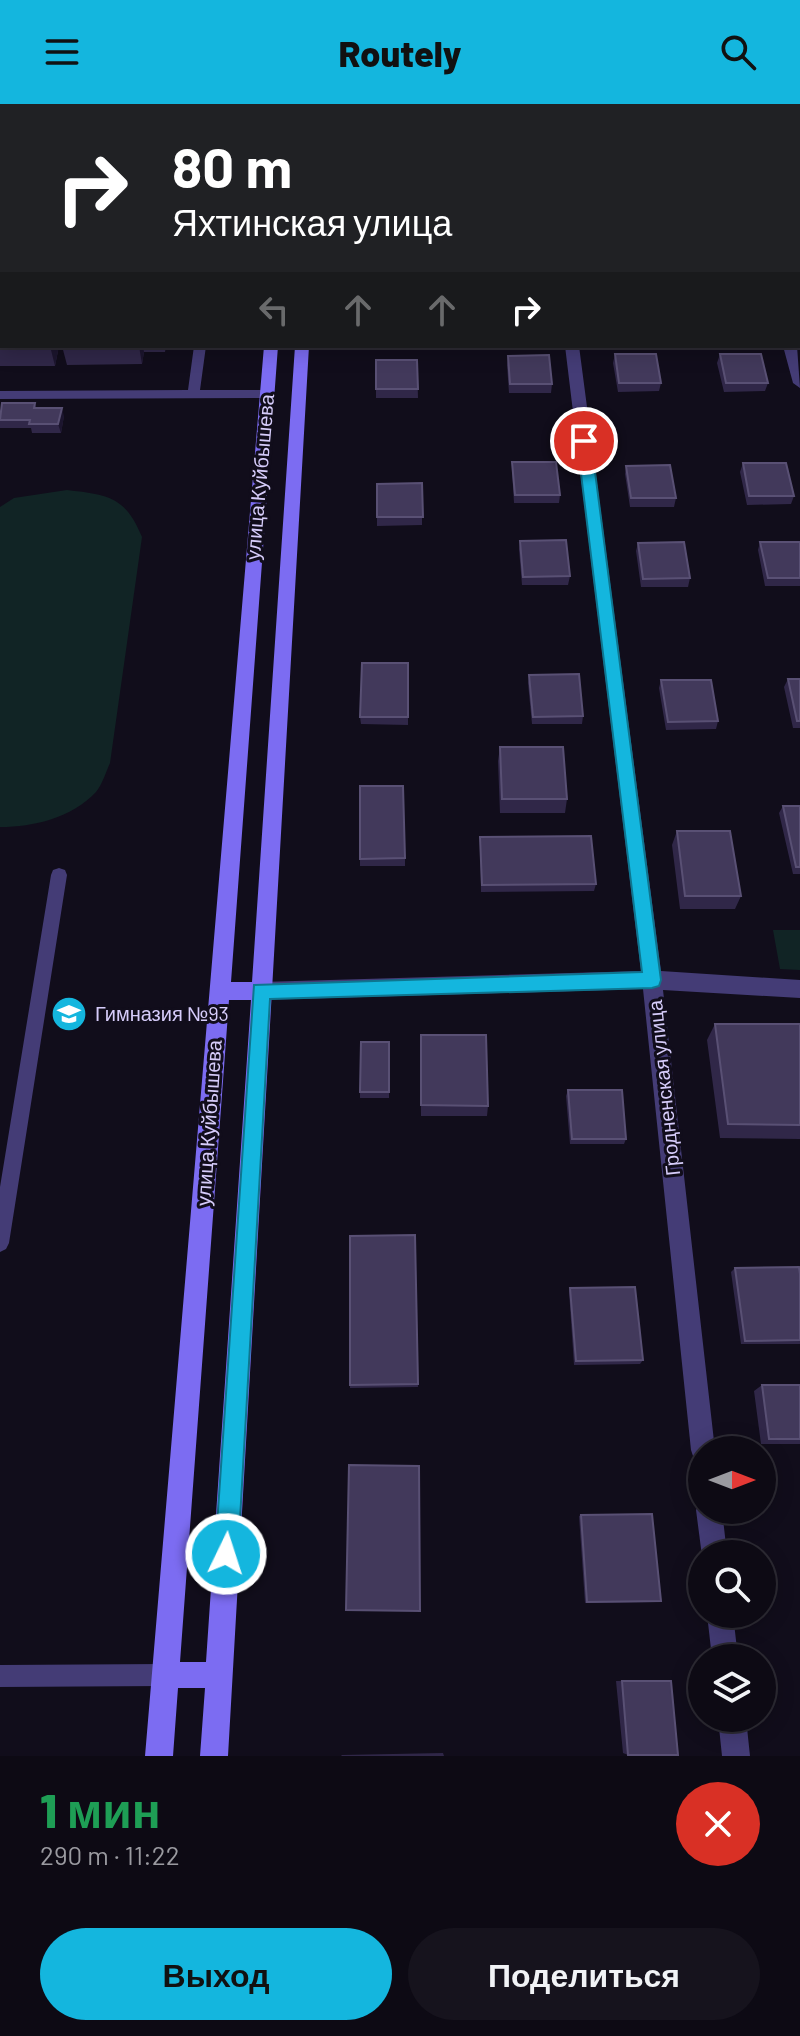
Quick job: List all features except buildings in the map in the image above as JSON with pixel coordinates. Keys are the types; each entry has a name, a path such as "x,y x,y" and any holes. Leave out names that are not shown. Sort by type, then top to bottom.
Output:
{"main road":[{"name":"улица Куйбышева","path":"159,1756 271,348"},
{"name":"улица Куйбышева","path":"214,1756 302,348"},
{"path":"219,991 261,991"},
{"path":"165,1675 219,1675"}],"street":[{"name":"Гродненская улица","path":"572,348 652,980 701,1436"},
{"path":"791,348 800,383"},
{"path":"261,991 652,980 800,989"},
{"path":"733,1732 736,1756"}],"lane":[{"path":"194,394 200,348"},
{"path":"0,395 267,394"},
{"path":"0,1243 59,875"},
{"path":"0,1676 165,1675"}],"green space":[{"path":"67,490 104,496 122,505 142,537 110,763 96,792 75,808 39,823 0,827 0,507 14,498"},
{"path":"773,930 800,930 800,970 780,969"}],"place":[{"name":"Гимназия №93","path":"69,1014"}],"route":[{"path":"226,1554 261,991 652,980 584,441"}]}
